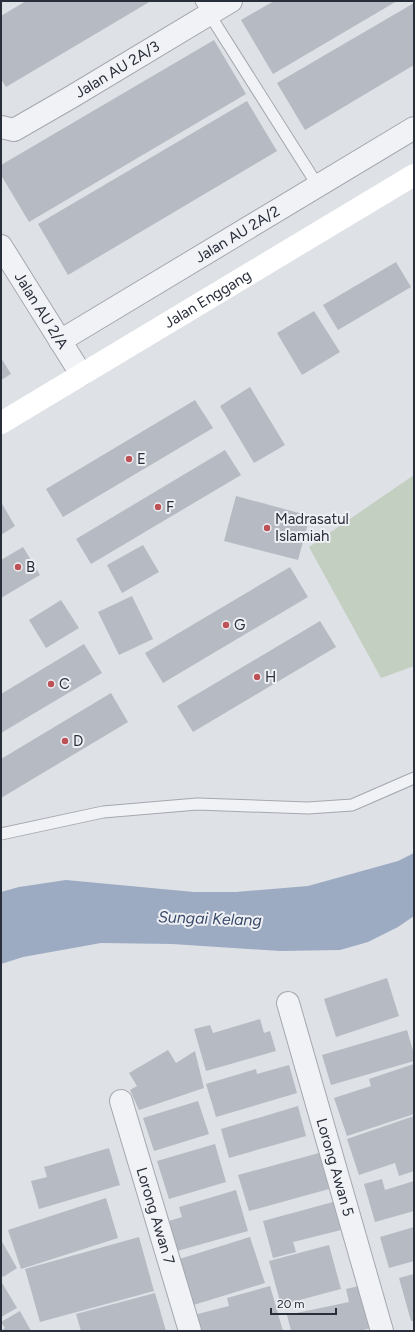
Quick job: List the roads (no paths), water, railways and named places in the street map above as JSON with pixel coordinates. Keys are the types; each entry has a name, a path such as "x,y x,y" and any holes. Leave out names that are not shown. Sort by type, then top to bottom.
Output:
{"main road":[{"name":"Jalan Enggang","path":"1,423 414,175"}],"street":[{"name":"Jalan AU 2A/3","path":"1,127 14,130 73,96 205,8 231,1"},
{"name":"Jalan AU 2A/2","path":"60,340 414,128"},
{"name":"Jalan AU 2/A","path":"1,246 81,374"},
{"name":"Lorong Awan 5","path":"288,1004 382,1331"},
{"name":"Lorong Awan 7","path":"121,1101 190,1331"}],"lane":[{"path":"205,8 318,186"},
{"path":"1,834 103,812 197,804 308,808 352,804 414,778"}],"water":[{"name":"Sungai Kelang","path":"414,853 414,916 398,927 368,942 340,950 280,951 172,944 101,943 23,957 1,964 1,892 19,887 66,880 194,892 236,892 308,886 398,861"}],"place":[{"name":"E","path":"129,459"},
{"name":"F","path":"158,507"},
{"name":"Madrasatul Islamiah","path":"267,528"},
{"name":"B","path":"18,567"},
{"name":"G","path":"226,625"},
{"name":"H","path":"257,677"},
{"name":"C","path":"51,684"},
{"name":"D","path":"65,741"}]}
